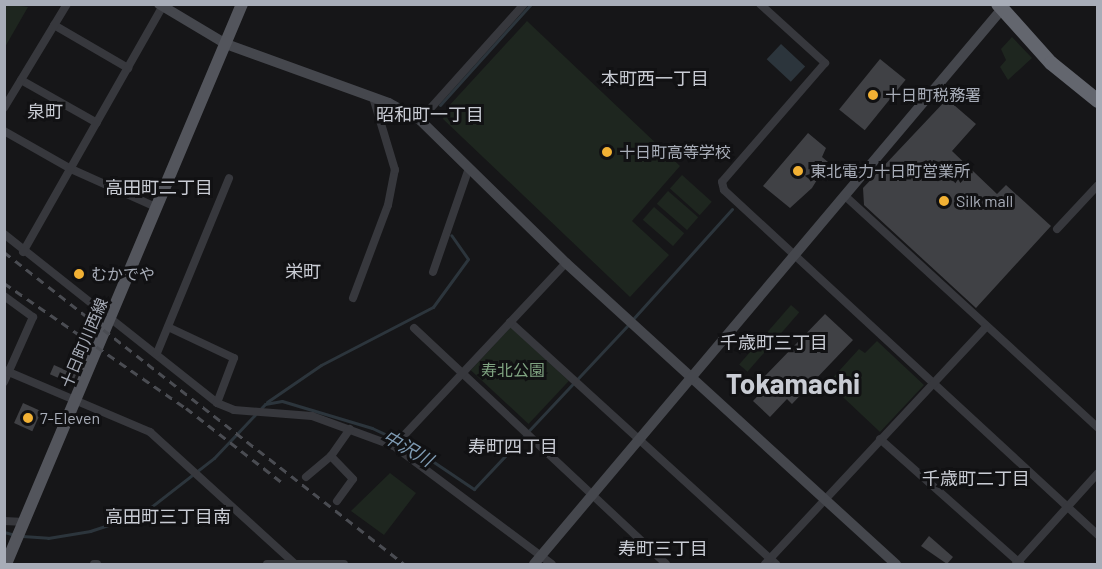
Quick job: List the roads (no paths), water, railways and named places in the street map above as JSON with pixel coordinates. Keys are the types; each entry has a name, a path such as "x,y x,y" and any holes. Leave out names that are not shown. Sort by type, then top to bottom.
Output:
{"highway":[{"path":"999,7 1051,63 1098,101"}],"main road":[{"name":"十日町川西線","path":"6,564 77,402 242,4"}],"street":[{"path":"4,108 67,4"},
{"path":"420,120 524,4"},
{"path":"760,4 825,63 722,182 724,190 1098,535"},
{"path":"23,252 162,5 226,44 373,98 420,120 566,262 896,564"},
{"path":"538,560 999,7"},
{"path":"54,25 128,68"},
{"path":"21,80 97,123"},
{"path":"354,298 388,205 395,170 373,98"},
{"path":"4,131 71,169 158,208"},
{"path":"433,272 469,168"},
{"path":"157,353 230,178"},
{"path":"1057,229 1098,185"},
{"path":"844,195 985,328 1098,428"},
{"path":"4,234 23,252 157,353 217,403 234,410 312,416 394,446 538,560 552,564"},
{"path":"394,446 566,262"},
{"path":"4,296 33,317 4,382"},
{"path":"510,322 639,439 770,563 824,499 985,328"},
{"path":"168,327 234,358 217,403"},
{"path":"414,328 666,564"},
{"path":"7,371 150,432 293,563"},
{"path":"306,477 331,456 350,429"},
{"path":"880,439 1018,564 1098,473"},
{"path":"331,456 353,479 337,501"},
{"path":"4,521 24,524"},
{"path":"267,564 344,564"}],"waterway":[{"path":"440,105 531,4"},
{"name":"中沢川","path":"633,319 732,209"},
{"path":"267,402 321,365 433,307 468,259 451,235"},
{"name":"中沢川","path":"22,536 48,538 90,531 142,514 214,458 265,404 282,401 372,428 407,444 474,489 629,324"},
{"name":"中沢川","path":"4,532 15,535"}],"railway":[{"path":"4,252 404,564"},
{"path":"4,283 186,408 284,484"}],"place":[{"name":"十日町税務署","path":"873,95"},
{"name":"十日町高等学校","path":"607,152"},
{"name":"東北電力十日町営業所","path":"798,171"},
{"name":"Silk mall","path":"944,201"},
{"name":"むかでや","path":"79,274"},
{"name":"7-Eleven","path":"28,418"}],"district":[{"name":"本町西一丁目","path":"655,78"},
{"name":"泉町","path":"45,111"},
{"name":"昭和町一丁目","path":"430,114"},
{"name":"高田町二丁目","path":"159,187"},
{"name":"栄町","path":"303,271"},
{"name":"千歳町三丁目","path":"774,342"},
{"name":"Tokamachi","path":"793,383"},
{"name":"寿町四丁目","path":"513,446"},
{"name":"千歳町二丁目","path":"976,478"},
{"name":"高田町三丁目南","path":"168,516"},
{"name":"寿町三丁目","path":"663,548"}],"park label":[{"name":"寿北公園","path":"513,370"}]}
